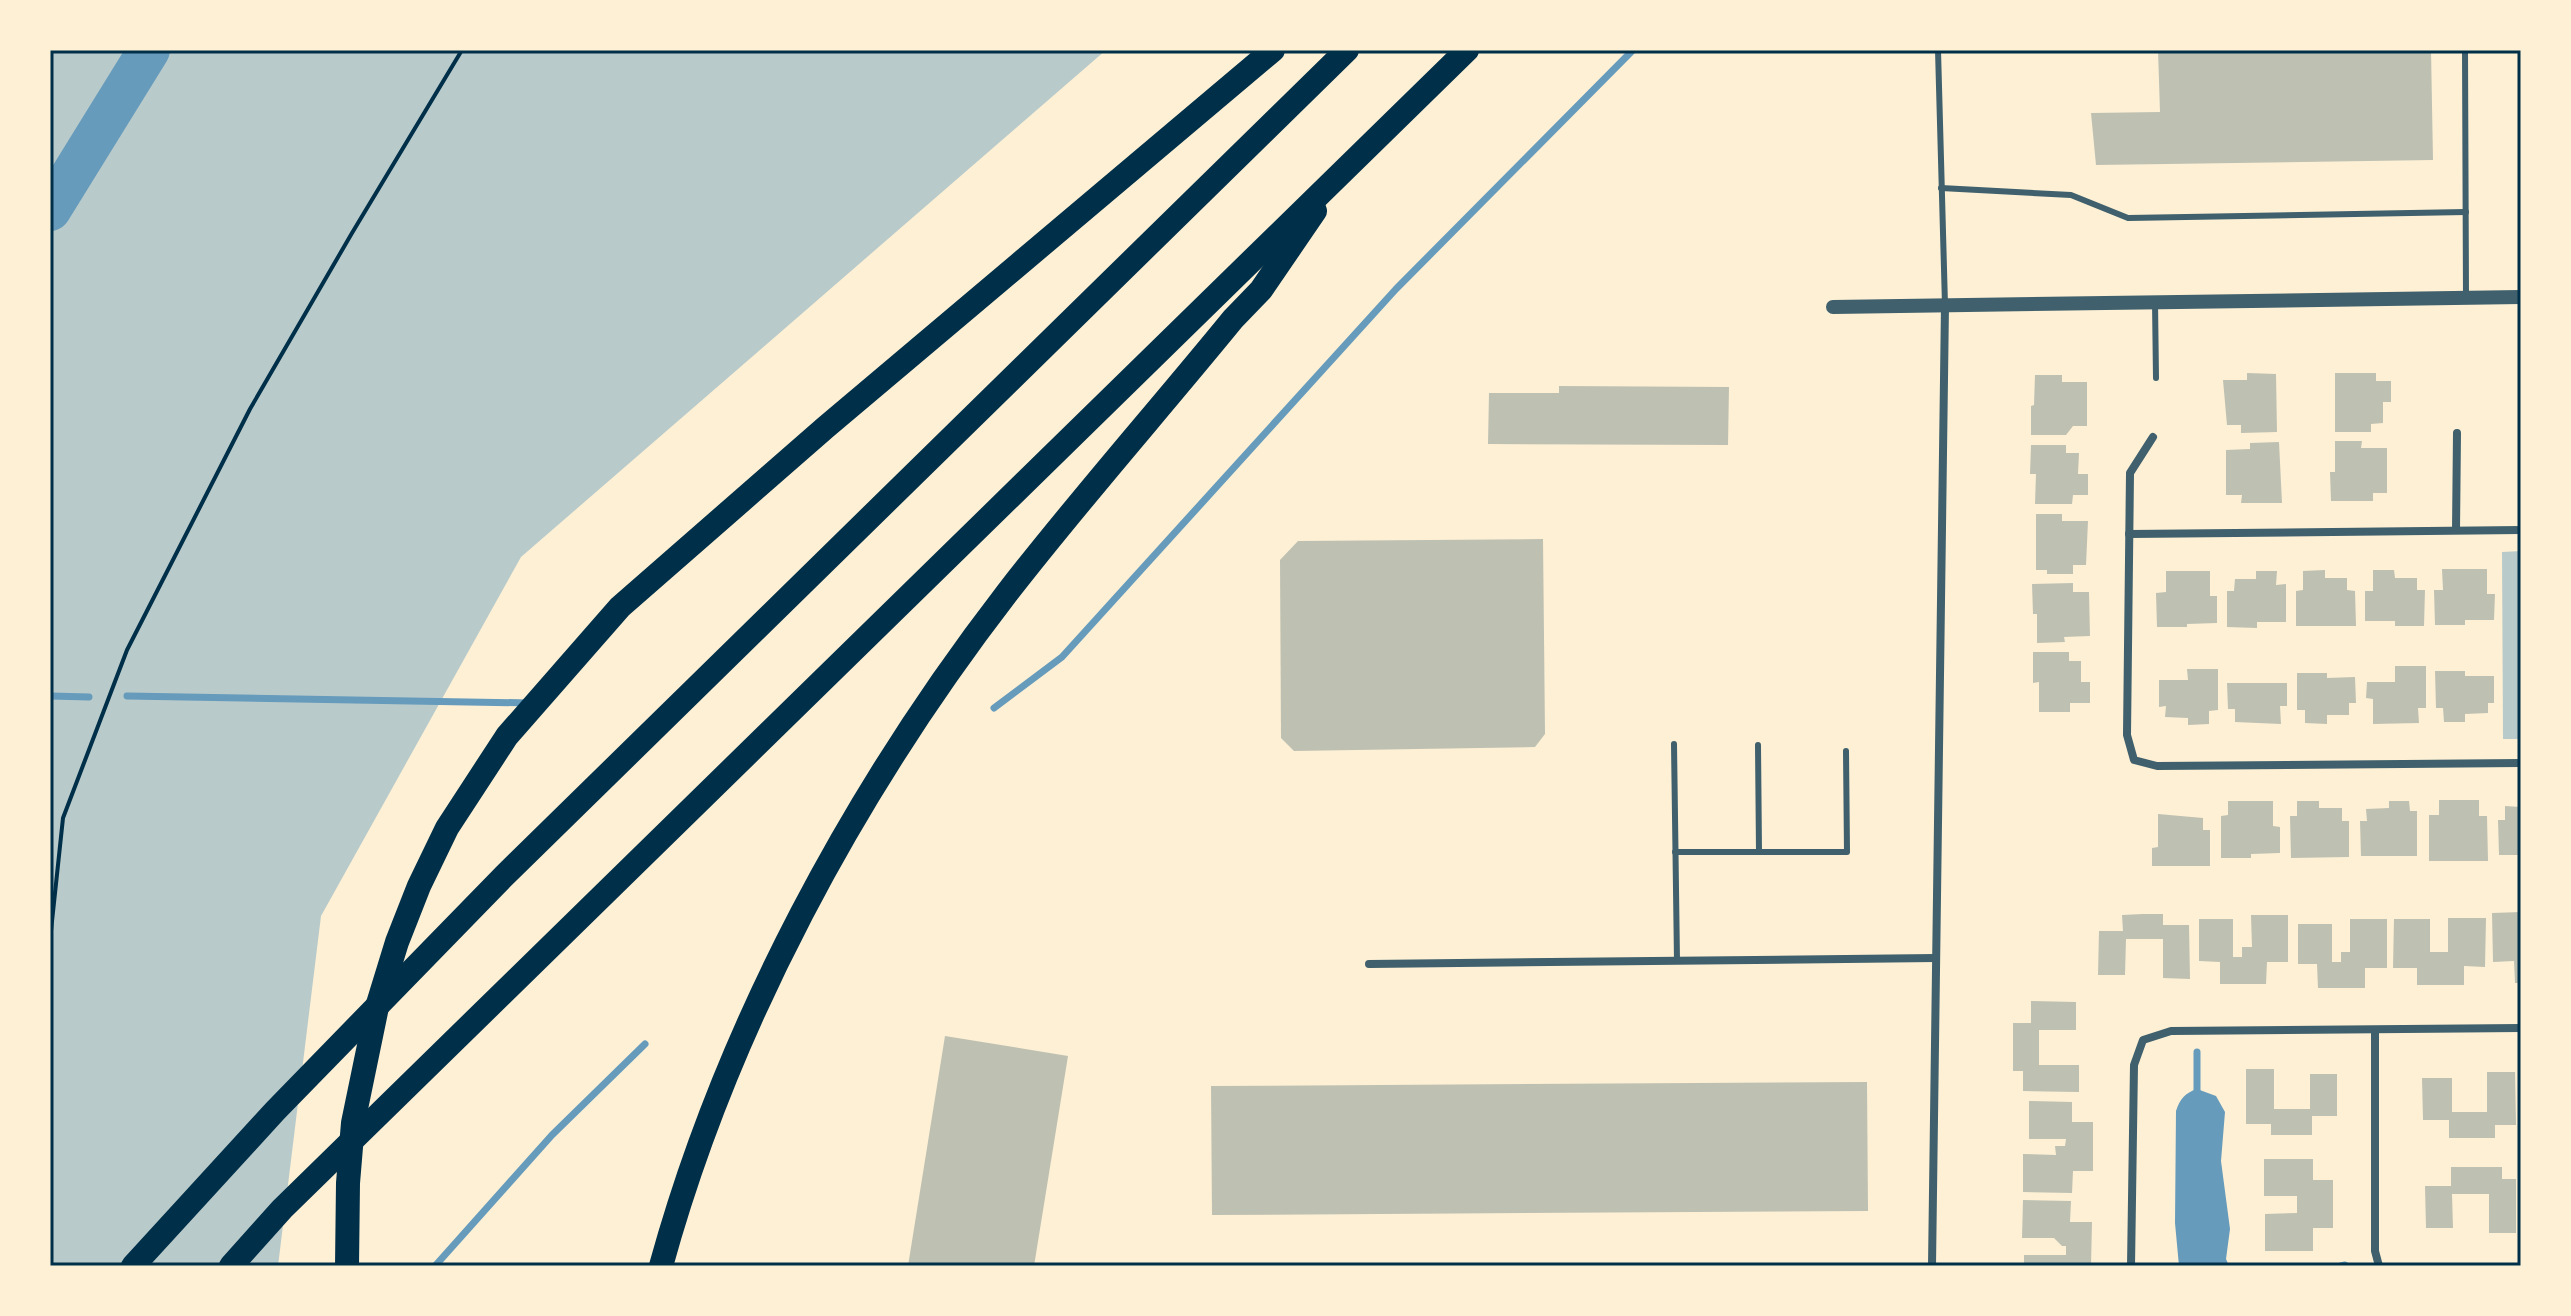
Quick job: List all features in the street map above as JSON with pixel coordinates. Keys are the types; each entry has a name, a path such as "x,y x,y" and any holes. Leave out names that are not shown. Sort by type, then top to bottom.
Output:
{"highway":[{"path":"347,1266 348,1183 353,1123 377,1007 397,942 419,886 447,828 507,736 620,607 826,427 1273,50"},
{"path":"133,1266 275,1111 504,876 1347,50"},
{"path":"231,1266 282,1209 1467,50"},
{"path":"661,1266 726,1078 758,1004 802,916 874,786 1007,593 1233,319 1261,290 1346,166"}],"street":[{"path":"1833,307 2521,297"},
{"path":"1932,1266 1945,305"},
{"path":"2456,530 2457,433"},
{"path":"2153,437 2130,473 2127,735 2134,760 2157,766 2521,763"},
{"path":"2129,534 2521,530"},
{"path":"1369,964 1936,958"},
{"path":"2131,1266 2134,1065 2143,1040 2171,1031 2521,1028"},
{"path":"2375,1030 2375,1251 2379,1266"}],"lane":[{"path":"1938,50 1945,305"},
{"path":"2465,50 2466,298"},
{"path":"1941,188 2071,195 2128,218 2466,212"},
{"path":"2155,302 2156,378"},
{"path":"1674,744 1677,961"},
{"path":"1758,745 1759,852"},
{"path":"1675,852 1847,852 1846,751"}],"path":[{"path":"50,940 63,818 127,650 250,409 462,50"}],"shaded area":[{"path":"50,50 1106,50 521,557 321,916 278,1266 50,1266"},
{"path":"2521,551 2521,739 2503,739 2502,552"}],"water":[{"path":"2197,1089 2216,1096 2225,1112 2221,1161 2230,1229 2226,1259 2229,1266 2179,1266 2175,1223 2176,1111 2184,1097"}],"building":[{"path":"2158,50 2431,50 2433,160 2096,165 2091,113 2160,112"},
{"path":"2247,373 2276,374 2277,432 2241,433 2241,425 2227,425 2223,380 2247,380"},
{"path":"2335,373 2376,373 2376,381 2391,381 2391,402 2383,402 2383,423 2371,424 2371,432 2335,432"},
{"path":"2035,375 2062,375 2062,382 2087,382 2087,426 2073,426 2066,435 2031,435"},
{"path":"1559,386 1729,387 1728,445 1488,444 1489,393 1559,393"},
{"path":"2335,441 2362,441 2361,448 2387,448 2387,493 2373,493 2373,501 2331,501 2330,472 2335,472"},
{"path":"2279,442 2282,503 2241,503 2242,495 2226,495 2226,450 2250,449 2250,443"},
{"path":"2031,445 2066,445 2066,453 2079,453 2078,474 2088,474 2088,495 2073,495 2072,504 2035,504 2036,474 2030,474"},
{"path":"2036,514 2062,514 2062,521 2088,521 2086,565 2073,565 2073,574 2047,574 2047,570 2036,570"},
{"path":"1543,539 1545,734 1535,747 1294,751 1281,738 1280,560 1298,541"},
{"path":"2442,569 2487,569 2487,594 2495,594 2494,620 2465,620 2465,625 2435,625 2434,590 2443,590"},
{"path":"2325,570 2325,578 2347,578 2347,590 2355,591 2356,626 2296,626 2296,591 2303,590 2303,571"},
{"path":"2373,570 2394,570 2395,578 2417,578 2417,590 2425,590 2424,626 2395,626 2395,621 2365,621 2365,591 2373,591"},
{"path":"2166,571 2210,571 2210,596 2217,596 2217,623 2157,627 2156,593 2166,592"},
{"path":"2256,571 2277,571 2276,585 2286,584 2286,622 2257,622 2257,628 2227,627 2227,591 2234,591 2235,579 2256,579"},
{"path":"2073,583 2073,592 2089,592 2090,636 2064,637 2065,642 2037,643 2037,614 2033,614 2032,584"},
{"path":"2033,652 2069,652 2069,661 2081,661 2081,682 2090,682 2090,703 2070,703 2070,712 2039,712 2039,682 2033,683"},
{"path":"2395,666 2426,666 2426,708 2418,708 2419,723 2373,724 2373,699 2366,698 2367,682 2395,682"},
{"path":"2187,669 2218,669 2218,710 2209,711 2209,724 2188,725 2188,718 2165,717 2166,706 2159,707 2159,680 2188,680"},
{"path":"2435,671 2465,671 2465,676 2494,676 2494,703 2488,703 2488,713 2465,714 2465,722 2444,722 2443,708 2436,708"},
{"path":"2297,673 2327,673 2327,678 2355,677 2356,703 2349,703 2349,715 2327,715 2327,724 2305,723 2305,710 2297,710"},
{"path":"2227,683 2287,683 2287,706 2280,706 2281,724 2235,722 2235,709 2228,709"},
{"path":"2439,800 2479,800 2479,816 2487,816 2488,861 2429,861 2429,815 2439,815"},
{"path":"2228,801 2273,801 2273,826 2280,827 2280,853 2251,854 2251,858 2221,858 2221,816 2228,815"},
{"path":"2297,801 2319,801 2319,808 2342,808 2342,821 2349,821 2349,857 2291,858 2290,816 2297,816"},
{"path":"2389,801 2409,801 2410,811 2417,811 2417,856 2361,856 2360,821 2367,821 2366,809 2389,808"},
{"path":"2505,806 2521,807 2521,855 2499,855 2498,820 2505,820"},
{"path":"2158,814 2203,818 2203,830 2210,830 2210,866 2152,866 2152,848 2158,847"},
{"path":"2521,912 2521,983 2515,983 2514,961 2493,962 2492,913"},
{"path":"2163,914 2163,925 2189,925 2190,979 2163,978 2163,939 2126,939 2125,975 2098,975 2099,931 2123,931 2122,915"},
{"path":"2251,915 2288,915 2288,962 2267,962 2266,984 2220,984 2220,962 2199,961 2199,919 2233,919 2233,957 2242,957 2242,947 2252,947"},
{"path":"2448,918 2486,918 2485,967 2464,966 2464,985 2417,985 2417,968 2393,968 2394,919 2430,919 2430,952 2448,952"},
{"path":"2350,919 2387,919 2387,968 2365,968 2365,988 2318,988 2317,964 2298,964 2298,924 2332,924 2332,962 2341,962 2341,952 2350,952"},
{"path":"2031,1001 2076,1002 2076,1030 2039,1030 2039,1065 2079,1065 2079,1092 2023,1091 2023,1071 2013,1071 2013,1023 2031,1023"},
{"path":"945,1036 1068,1056 1034,1266 908,1266"},
{"path":"2246,1069 2274,1069 2274,1109 2310,1109 2310,1074 2337,1074 2337,1116 2312,1116 2312,1135 2271,1135 2271,1124 2246,1124"},
{"path":"2487,1072 2515,1072 2516,1125 2495,1125 2495,1138 2449,1138 2449,1120 2423,1120 2422,1078 2452,1078 2452,1112 2487,1112"},
{"path":"1867,1082 1868,1211 1212,1215 1211,1086"},
{"path":"2029,1101 2072,1102 2072,1122 2093,1122 2093,1171 2073,1171 2072,1193 2023,1192 2023,1154 2056,1155 2055,1146 2065,1146 2066,1139 2029,1139"},
{"path":"2264,1159 2313,1159 2313,1180 2333,1180 2333,1228 2313,1228 2313,1251 2265,1251 2265,1214 2297,1213 2297,1196 2264,1196"},
{"path":"2451,1167 2502,1167 2502,1179 2516,1179 2516,1233 2489,1233 2489,1194 2452,1194 2453,1228 2426,1228 2425,1186 2451,1186"},
{"path":"2023,1200 2071,1201 2070,1222 2092,1222 2091,1266 2024,1266 2024,1255 2066,1255 2066,1246 2054,1238 2022,1238"}],"waterway":[{"path":"50,210 149,50"},
{"path":"994,708 1062,657 1396,289 1633,50"},
{"path":"50,696 89,697"},
{"path":"127,696 530,703"},
{"path":"435,1266 552,1135 645,1044"},
{"path":"2197,1052 2197,1095"},
{"path":"2341,1266 2345,1265"}]}
